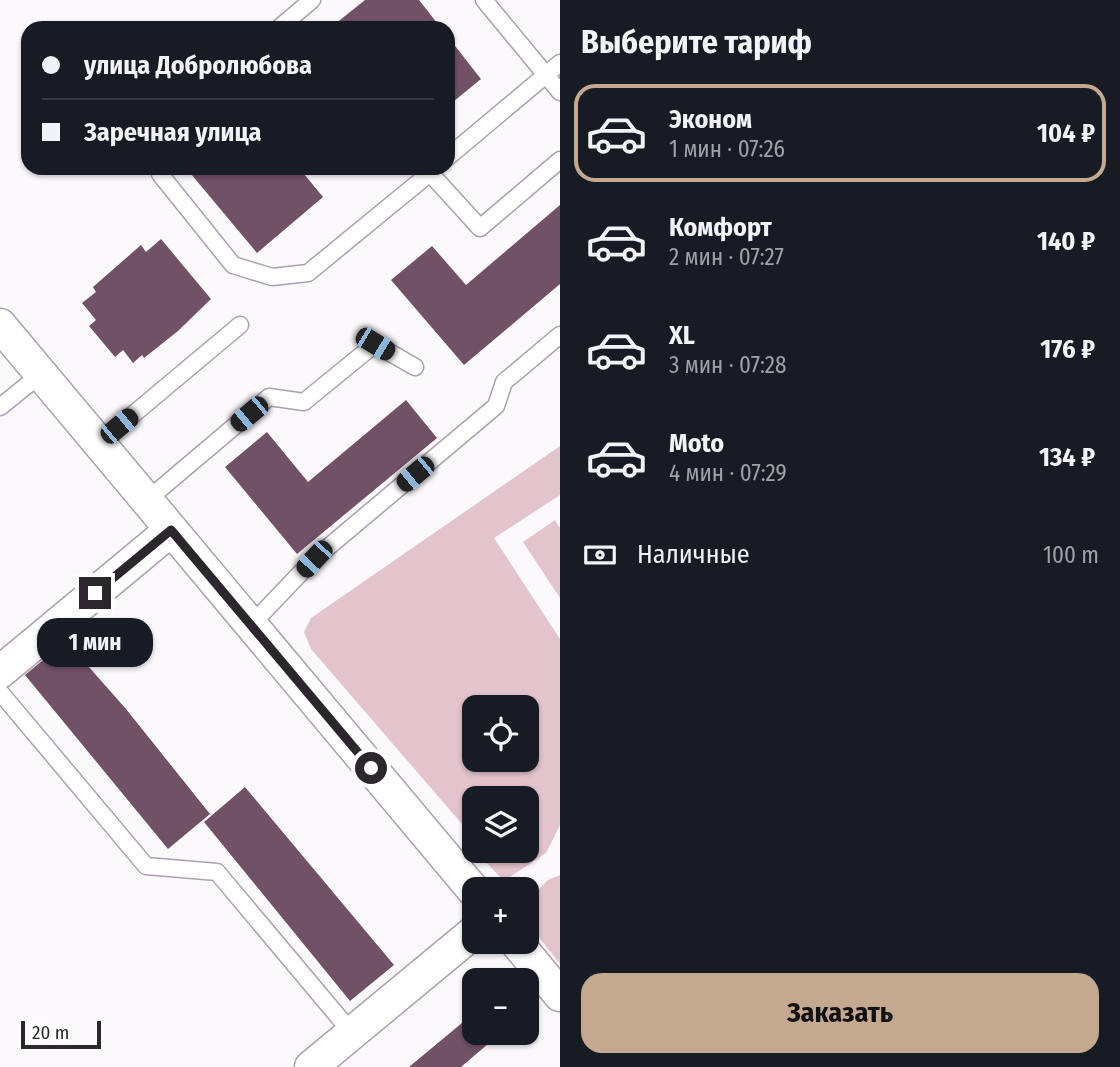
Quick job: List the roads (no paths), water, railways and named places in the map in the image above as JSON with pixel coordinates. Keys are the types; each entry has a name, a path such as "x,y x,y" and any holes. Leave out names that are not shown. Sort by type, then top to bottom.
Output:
{"street":[{"path":"0,325 462,877"},
{"path":"0,672 171,530"},
{"path":"311,1067 462,942"},
{"path":"526,954 560,995"}],"lane":[{"path":"287,21 312,0"},
{"path":"484,0 560,92"},
{"path":"455,151 560,63"},
{"path":"437,175 480,228 560,160"},
{"path":"161,175 233,265 272,277 308,273 427,175"},
{"path":"99,443 240,325"},
{"path":"251,625 314,559 496,406 504,382 560,335"},
{"path":"146,500 269,397 304,402 375,344 415,367"},
{"path":"0,407 41,374"},
{"path":"0,692 146,866 216,872 352,1033"}]}
